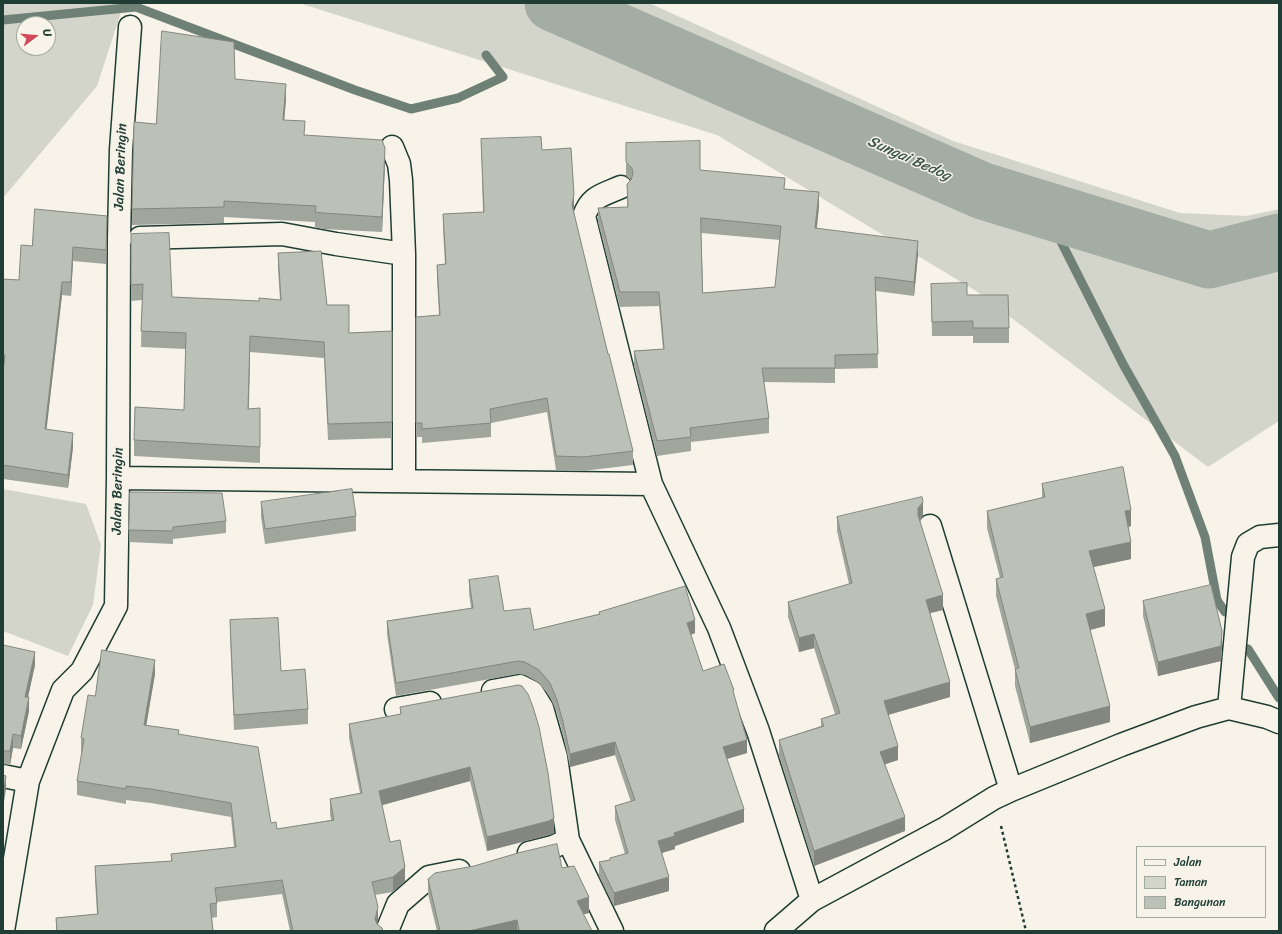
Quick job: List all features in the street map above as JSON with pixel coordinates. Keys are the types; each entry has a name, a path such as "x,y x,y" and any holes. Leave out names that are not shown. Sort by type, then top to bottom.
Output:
{"street":[{"name":"Jalan Beringin","path":"3,931 28,781 63,690 82,671 116,606 118,478 118,238 120,150 130,27"},
{"path":"392,147 399,164 401,174 404,254 404,481"},
{"path":"621,187 594,200 588,205 584,216 650,484 719,628 728,650 758,731 812,900"},
{"path":"118,238 282,234 404,254"},
{"path":"118,478 650,484"},
{"path":"930,526 1003,794"},
{"path":"1229,708 1243,557 1248,544 1260,537 1279,535"},
{"path":"474,695 520,686 532,692 542,708 556,757 568,840 612,931"},
{"path":"396,710 450,699"},
{"path":"776,931 812,900 944,829 1003,794 1121,745 1196,717 1229,708 1267,717 1279,722"},
{"path":"3,776 28,781"},
{"path":"508,858 553,847 568,840"},
{"path":"387,931 398,904 429,877 478,867"}],"path":[{"path":"1003,794 1026,931"}],"green space":[{"path":"3,3 124,3 97,86 3,198"},
{"path":"299,3 649,3 953,141 1180,213 1247,216 1279,209 1279,421 1208,467 976,291 717,135"},
{"path":"3,489 86,504 101,545 93,605 68,656 3,631"}],"building":[{"path":"162,31 234,42 235,79 286,84 283,120 305,121 304,135 382,140 385,148 382,217 315,212 316,206 224,201 224,207 132,209 134,122 156,124"},
{"path":"541,137 542,150 571,148 574,194 572,205 633,451 583,457 556,456 547,398 490,409 491,423 422,429 422,423 416,423 416,317 440,315 437,265 446,264 443,214 484,212 481,139"},
{"path":"700,141 700,170 785,178 784,189 819,192 815,228 918,241 914,282 875,277 878,354 835,355 835,368 762,368 769,418 690,428 691,437 657,441 634,351 664,349 659,292 620,292 598,208 628,207 627,184 631,180 633,174 632,168 626,162 626,143","holes":["701,218 781,226 775,287 703,293"]},
{"path":"35,209 107,216 106,250 73,247 71,282 62,282 45,429 73,433 68,475 3,465 3,372 5,355 3,355 3,279 19,280 21,245 32,246"},
{"path":"169,233 172,297 259,301 259,298 281,300 278,253 321,251 327,305 349,305 349,333 392,331 392,422 328,424 324,342 250,336 248,409 260,408 260,447 134,440 135,407 184,410 186,333 141,331 143,284 131,285 131,234"},
{"path":"967,283 967,295 1008,295 1009,328 973,328 973,321 932,322 931,284"},
{"path":"1123,467 1131,510 1125,511 1131,542 1089,551 1105,609 1086,614 1110,706 1030,727 1015,669 1019,668 996,579 1003,577 987,511 1045,497 1042,484"},
{"path":"352,489 356,516 265,529 261,502"},
{"path":"130,492 222,493 226,521 173,527 173,531 129,530"},
{"path":"922,497 923,502 918,508 918,515 943,595 926,600 950,682 884,701 898,746 880,752 905,817 814,851 779,740 824,726 821,719 840,713 814,634 799,638 788,602 852,583 837,517"},
{"path":"498,576 504,611 530,608 534,630 600,614 599,612 685,586 695,620 687,623 703,671 724,664 734,690 733,691 747,740 723,747 744,809 674,833 675,836 658,841 669,877 614,893 599,862 610,860 610,858 628,853 615,806 635,800 615,742 570,754 557,700 550,683 539,670 525,662 518,661 396,683 387,621 473,608 469,580"},
{"path":"1211,585 1222,631 1221,646 1158,662 1143,601"},
{"path":"278,618 281,671 305,669 308,709 234,715 230,620"},
{"path":"3,645 35,652 25,697 29,697 21,736 13,734 10,751 3,751"},
{"path":"102,650 155,660 144,725 179,730 178,734 258,747 271,823 276,822 277,829 334,820 330,799 362,793 349,724 401,714 400,707 518,685 522,686 528,694 539,727 548,773 554,818 549,821 487,837 470,767 379,791 390,842 400,840 405,867 393,877 372,882 378,907 375,919 383,931 293,931 282,880 215,888 217,903 210,904 213,931 57,931 56,918 98,914 95,866 172,861 171,854 236,847 231,803 151,789 126,786 126,789 77,781 84,739 81,738 88,695 95,696"},
{"path":"3,775 6,776 3,795"},
{"path":"557,844 562,868 574,866 589,897 577,901 592,931 519,931 517,920 469,931 440,931 428,879 435,873 474,866 518,853"}],"waterway":[{"name":"Sungai Bedog","path":"553,3 983,191 1209,260 1279,242"},
{"path":"3,20 136,7 355,90 411,109 458,98 503,77 486,55"},
{"path":"1045,210 1123,364 1175,456 1205,537 1217,600 1225,612"},
{"path":"1248,649 1279,698"}]}
